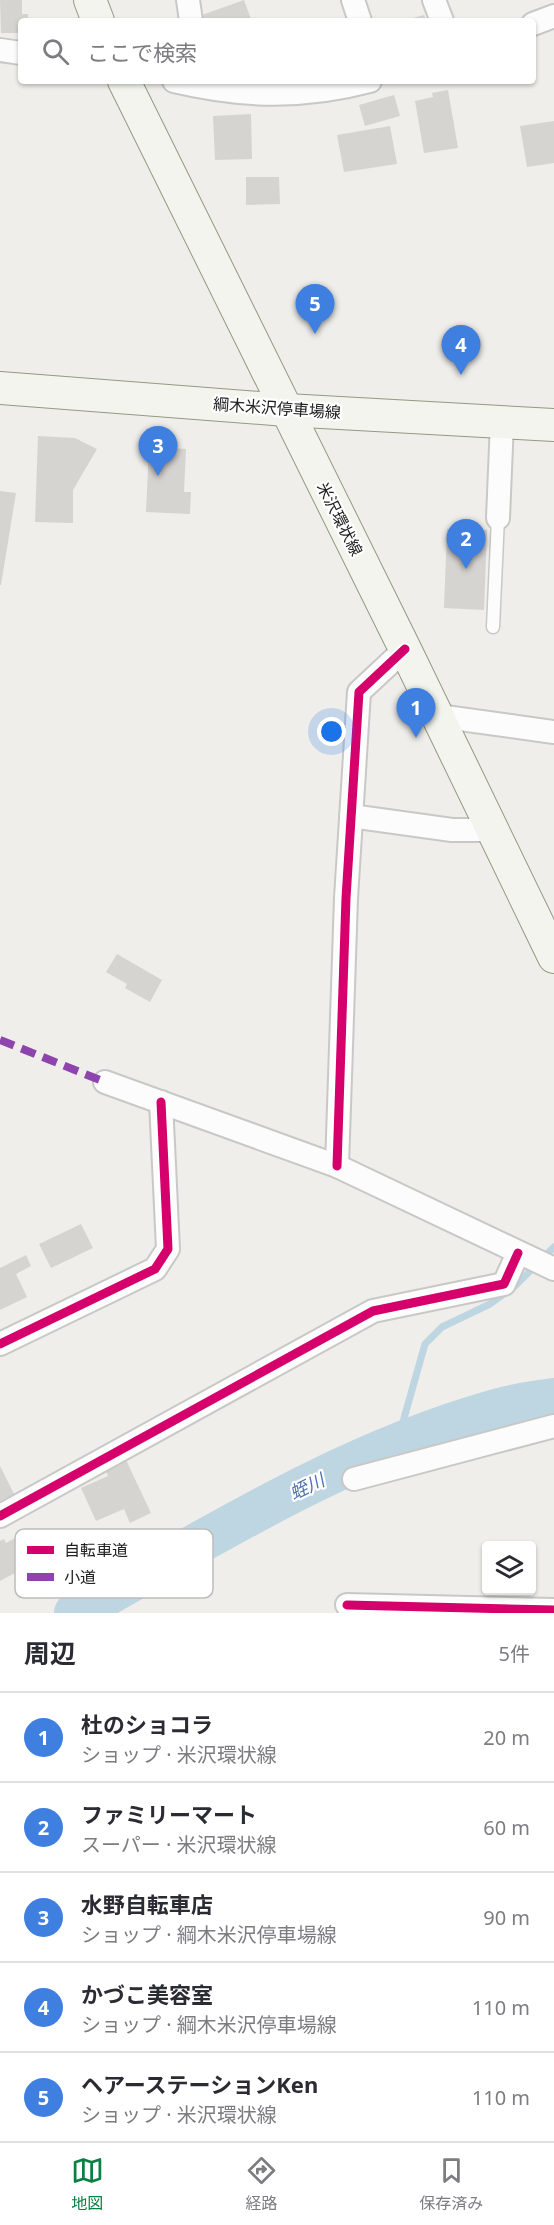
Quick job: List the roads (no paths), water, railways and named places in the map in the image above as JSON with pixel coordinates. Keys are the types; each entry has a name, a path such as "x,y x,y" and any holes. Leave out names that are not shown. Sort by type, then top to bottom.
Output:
{"main road":[{"path":"90,0 97,18"},
{"name":"米沢環状線","path":"125,84 438,716 554,957"},
{"name":"綱木米沢停車場線","path":"0,388 286,410 554,425"}],"street":[{"path":"188,0 191,18"},
{"path":"353,0 359,18"},
{"path":"434,0 441,18"},
{"path":"536,23 554,16"},
{"path":"0,50 18,53"},
{"path":"202,84 259,95 322,92 357,84"},
{"path":"498,518 502,422"},
{"path":"337,1166 346,898 359,692 405,649"},
{"path":"438,716 554,732"},
{"path":"351,816 452,830 493,830"},
{"path":"0,1516 373,1311 504,1284 536,1261 337,1166 105,1082"},
{"path":"0,1344 155,1269 168,1249 161,1102"},
{"path":"354,1479 554,1426"},
{"path":"347,1605 554,1610"}],"lane":[{"path":"493,627 498,518"}],"waterway":[{"path":"397,1443 425,1344 442,1327 490,1304 515,1286 554,1247"},
{"name":"蛭川","path":"213,1535 332,1473 386,1449 496,1410 554,1399"},
{"name":"蛭川","path":"75,1613 101,1598"}],"place":[{"name":"ヘアーステーションKen","path":"315,334"},
{"name":"かづこ美容室","path":"461,375"},
{"name":"水野自転車店","path":"158,476"},
{"name":"ファミリーマート","path":"466,569"},
{"name":"杜のショコラ","path":"416,738"}]}
